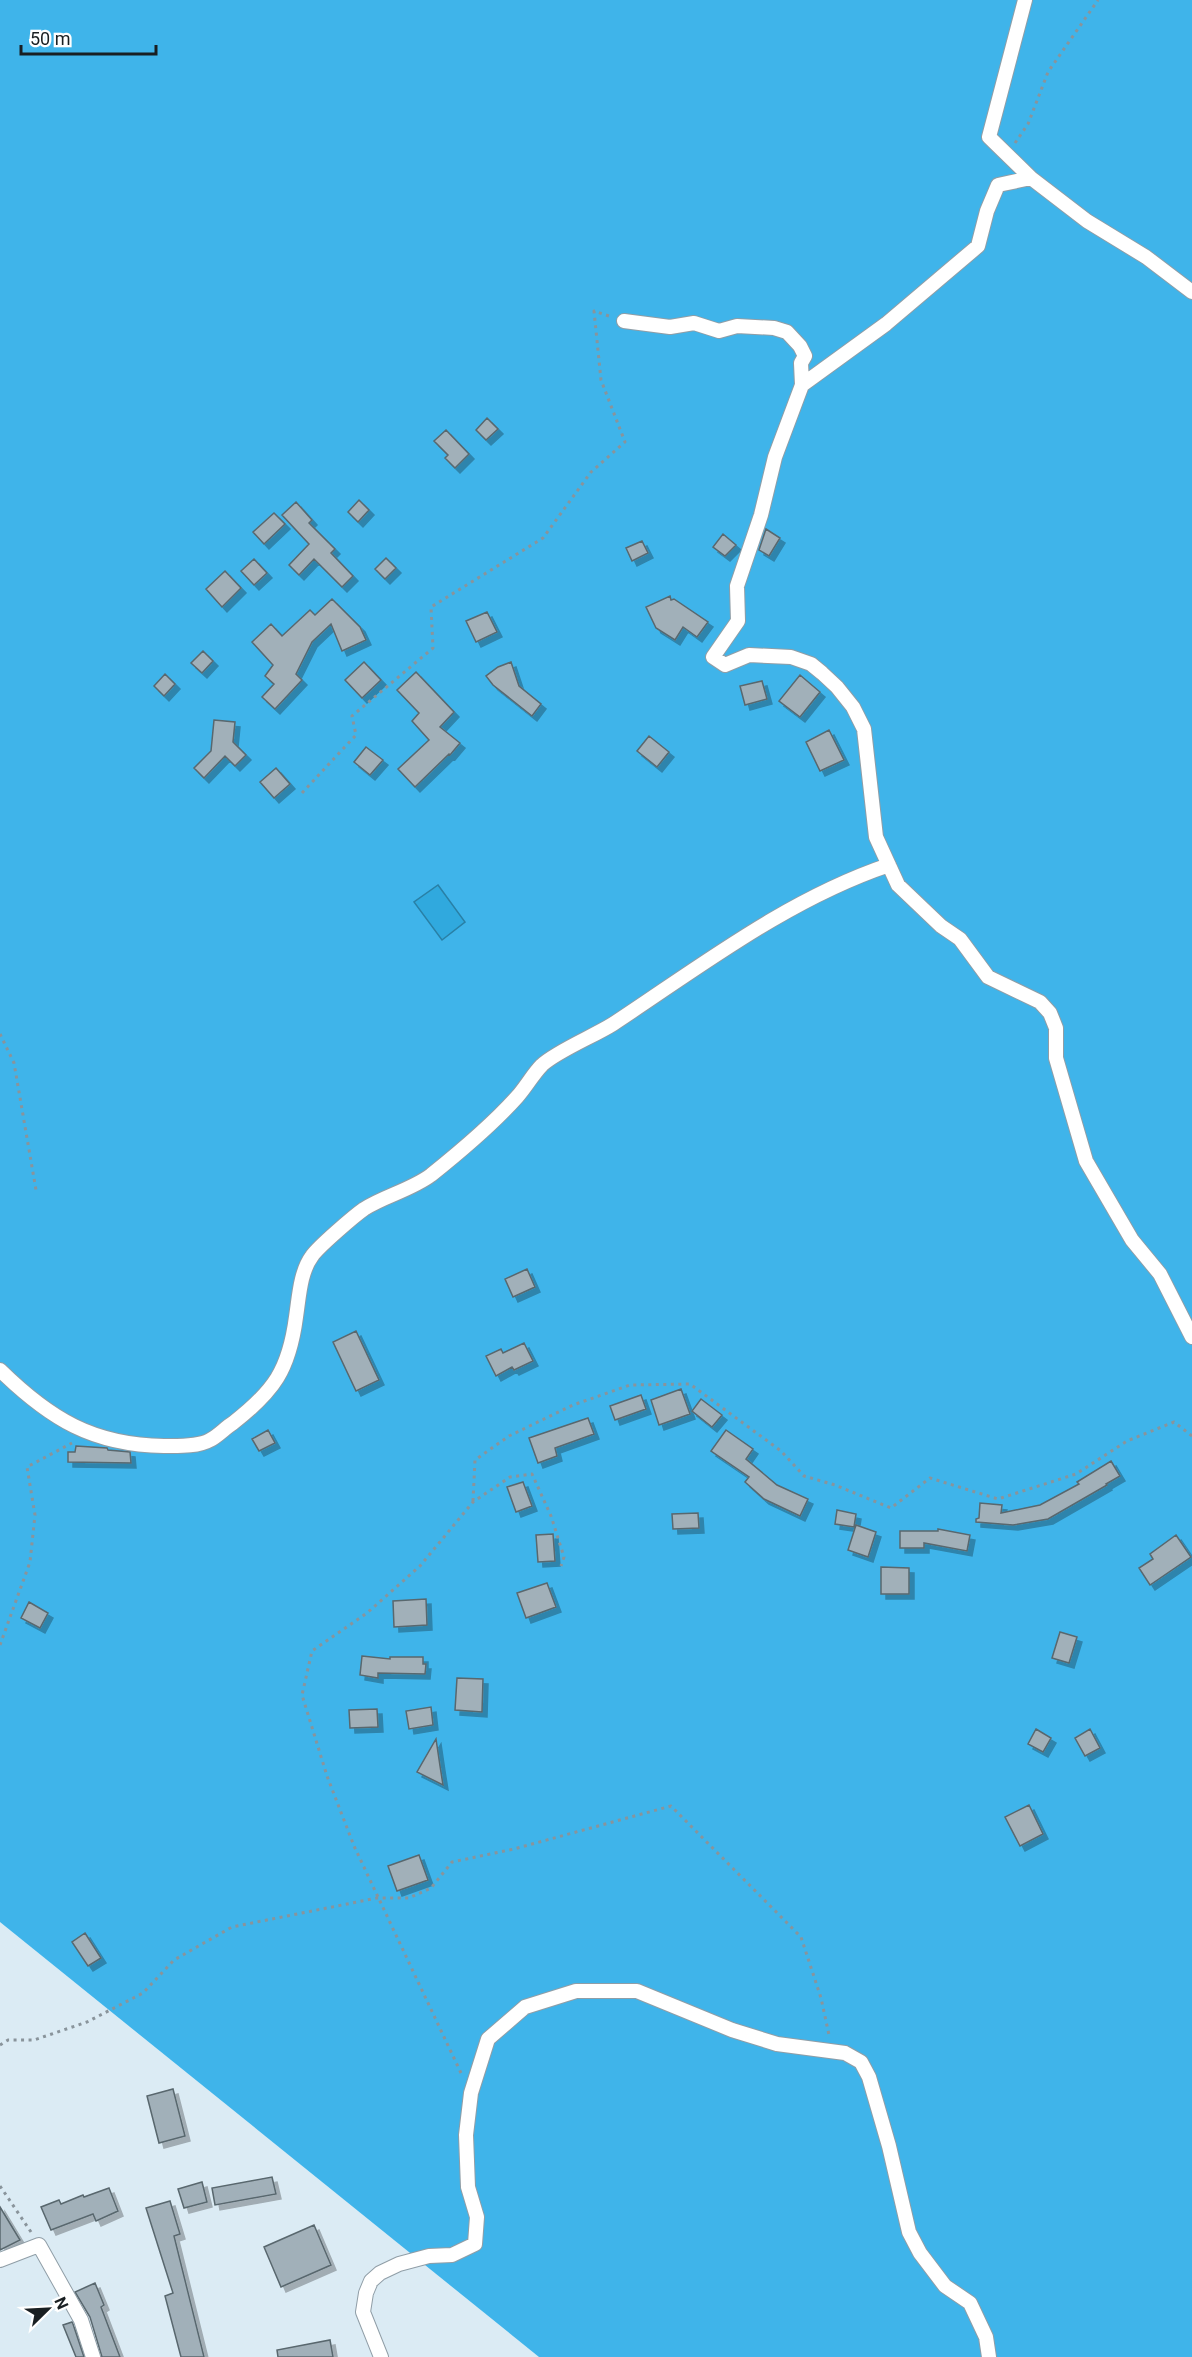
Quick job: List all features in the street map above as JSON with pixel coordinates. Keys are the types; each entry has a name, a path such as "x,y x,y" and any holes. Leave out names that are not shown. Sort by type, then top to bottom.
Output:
{"street":[{"path":"1025,0 989,137 1031,178 1087,221 1146,257 1192,292"},
{"path":"802,385 886,324 978,246 987,211 998,185 1031,178"},
{"path":"624,321 670,327 694,323 719,330 737,326 774,328 787,332 801,346 805,356 801,363 802,385 775,457 761,514 737,586 738,621 713,657 725,665 749,655 791,657 811,664 837,687 853,707 864,729 876,837 898,885 941,926 960,939 988,977 1040,1002 1050,1013 1056,1028 1056,1058 1086,1161 1132,1240 1160,1274 1192,1337"},
{"path":"0,1370 21,1390 59,1418 90,1434 112,1441 146,1446 179,1446 208,1442 270,1391 286,1361 294,1334 301,1286 312,1256 363,1209 427,1178 461,1150 516,1098 543,1064 608,1027 783,912 850,879 889,865"},
{"path":"381,2357 363,2312 366,2293 371,2281 380,2273 399,2264 429,2256 452,2255 475,2244 477,2217 468,2187 466,2135 471,2093 488,2039 525,2007 576,1991 637,1991 732,2030 777,2044 845,2053 861,2062 869,2077 889,2146 909,2232 920,2253 945,2286 970,2303 986,2337 988,2357"},
{"path":"0,2260 39,2245 81,2320 93,2357"}],"path":[{"path":"1007,154 1028,124 1048,72 1098,0"},
{"path":"302,793 356,735 352,716 433,648 431,607 543,538 591,472 625,441 601,380 594,311 624,321"},
{"path":"0,1034 14,1063 36,1190"},
{"path":"473,1502 476,1460 509,1436 541,1420 573,1405 630,1385 690,1384 781,1451 804,1476 835,1485 891,1508 930,1479 998,1499 1076,1474 1127,1441 1174,1422 1192,1436"},
{"path":"0,1645 30,1562 34,1515 27,1467 90,1434"},
{"path":"471,2093 378,1898 342,1816 302,1695 312,1651 366,1613 420,1566 473,1502 510,1477 532,1474 551,1516 564,1557 561,1566"},
{"path":"0,2044 8,2040 34,2040 87,2022 143,1993 174,1960 232,1927 378,1898 409,1898 431,1888 452,1862 514,1849 670,1806 801,1937 821,1998 832,2052"},
{"path":"0,2186 39,2245"}],"shaded area":[{"path":"0,0 1192,0 1192,2357 539,2357 0,1922"},
{"path":"438,885 465,922 442,940 414,902"}],"building":[{"path":"487,418 498,429 486,440 476,430"},
{"path":"446,430 469,454 455,468 445,458 448,455 434,441"},
{"path":"359,500 369,510 358,522 348,512"},
{"path":"296,502 312,520 309,523 335,549 331,553 353,576 342,587 314,559 299,575 289,565 309,544 282,515"},
{"path":"274,513 285,524 264,544 253,532"},
{"path":"766,529 780,538 769,556 759,550"},
{"path":"723,534 736,545 725,556 713,547"},
{"path":"642,541 648,553 632,561 626,548"},
{"path":"386,558 396,568 385,579 375,569"},
{"path":"254,559 267,573 254,585 241,571"},
{"path":"225,571 241,588 222,607 206,589"},
{"path":"670,596 671,600 674,599 708,622 697,637 683,627 675,640 656,628 646,607"},
{"path":"332,599 360,627 366,640 342,651 331,624 312,642 296,674 302,680 275,709 262,697 274,684 265,676 273,665 252,642 271,624 282,636 310,610 315,615"},
{"path":"487,612 497,632 476,642 466,621"},
{"path":"203,651 213,661 202,673 191,663"},
{"path":"364,662 381,680 362,698 345,680"},
{"path":"511,662 519,686 541,704 532,716 493,685 486,676 498,667"},
{"path":"416,672 454,712 440,727 460,743 415,787 398,769 429,740 412,721 419,713 397,690"},
{"path":"165,674 175,684 164,696 154,686"},
{"path":"800,675 820,692 800,717 779,701"},
{"path":"762,681 767,699 745,705 740,686"},
{"path":"214,720 235,722 233,742 246,755 235,766 225,756 204,778 194,768 211,751"},
{"path":"829,730 844,760 820,771 806,742"},
{"path":"649,736 669,752 657,767 637,751"},
{"path":"366,747 383,760 370,775 354,762"},
{"path":"276,768 290,784 274,798 260,782"},
{"path":"527,1269 535,1287 513,1297 505,1279"},
{"path":"356,1331 379,1380 356,1391 333,1342"},
{"path":"524,1343 533,1361 514,1370 512,1367 496,1376 486,1356 501,1349 503,1353"},
{"path":"681,1389 690,1414 659,1425 651,1400"},
{"path":"641,1395 646,1409 615,1420 610,1406"},
{"path":"701,1399 722,1415 712,1427 692,1411"},
{"path":"588,1418 594,1434 555,1448 557,1456 538,1463 529,1438"},
{"path":"268,1430 275,1443 259,1451 252,1439"},
{"path":"726,1430 753,1449 746,1459 777,1485 808,1499 800,1516 764,1499 745,1482 749,1477 711,1451"},
{"path":"76,1446 130,1452 131,1463 68,1462 68,1452 75,1452"},
{"path":"1111,1461 1120,1476 1048,1519 1013,1525 976,1522 979,1518 980,1503 1002,1505 1001,1513 1040,1505 1079,1484 1077,1482"},
{"path":"523,1482 532,1506 516,1512 507,1487"},
{"path":"837,1510 856,1514 854,1527 835,1524"},
{"path":"698,1513 699,1528 673,1529 672,1514"},
{"path":"856,1525 876,1532 868,1557 848,1550"},
{"path":"938,1529 970,1535 967,1551 924,1543 924,1548 900,1548 900,1531 938,1531"},
{"path":"553,1534 555,1561 538,1562 536,1535"},
{"path":"1176,1535 1191,1557 1150,1585 1139,1568 1153,1559 1150,1554"},
{"path":"881,1567 909,1568 909,1594 881,1594"},
{"path":"547,1583 556,1607 526,1618 517,1593"},
{"path":"426,1599 427,1625 394,1627 393,1601"},
{"path":"29,1602 48,1613 40,1628 21,1618"},
{"path":"1060,1632 1077,1637 1069,1663 1052,1658"},
{"path":"362,1656 390,1659 390,1657 423,1657 423,1664 426,1664 425,1674 378,1673 378,1678 360,1675"},
{"path":"457,1678 483,1679 482,1712 455,1710"},
{"path":"431,1707 433,1725 409,1729 406,1711"},
{"path":"377,1709 378,1727 350,1728 349,1710"},
{"path":"1036,1729 1051,1738 1043,1752 1028,1744"},
{"path":"1090,1729 1100,1748 1085,1756 1075,1738"},
{"path":"436,1739 440,1766 443,1785 417,1772"},
{"path":"1029,1805 1043,1834 1020,1846 1005,1817"},
{"path":"419,1855 428,1880 397,1891 388,1866"},
{"path":"85,1933 101,1958 88,1966 72,1942"},
{"path":"173,2089 185,2136 159,2143 147,2096"},
{"path":"272,2177 276,2194 215,2205 212,2188"},
{"path":"202,2182 207,2202 184,2208 178,2189"},
{"path":"109,2188 118,2211 96,2221 93,2214 51,2230 41,2207 59,2200 61,2204"},
{"path":"170,2201 180,2234 174,2236 204,2357 181,2357 165,2296 173,2293 146,2208"},
{"path":"0,2207 20,2240 0,2250"},
{"path":"314,2225 331,2265 281,2287 264,2247"},
{"path":"95,2283 104,2305 101,2307 120,2357 102,2357 90,2317 75,2292"},
{"path":"72,2322 84,2357 76,2357 63,2325"},
{"path":"330,2340 333,2357 278,2357 277,2350"}]}
